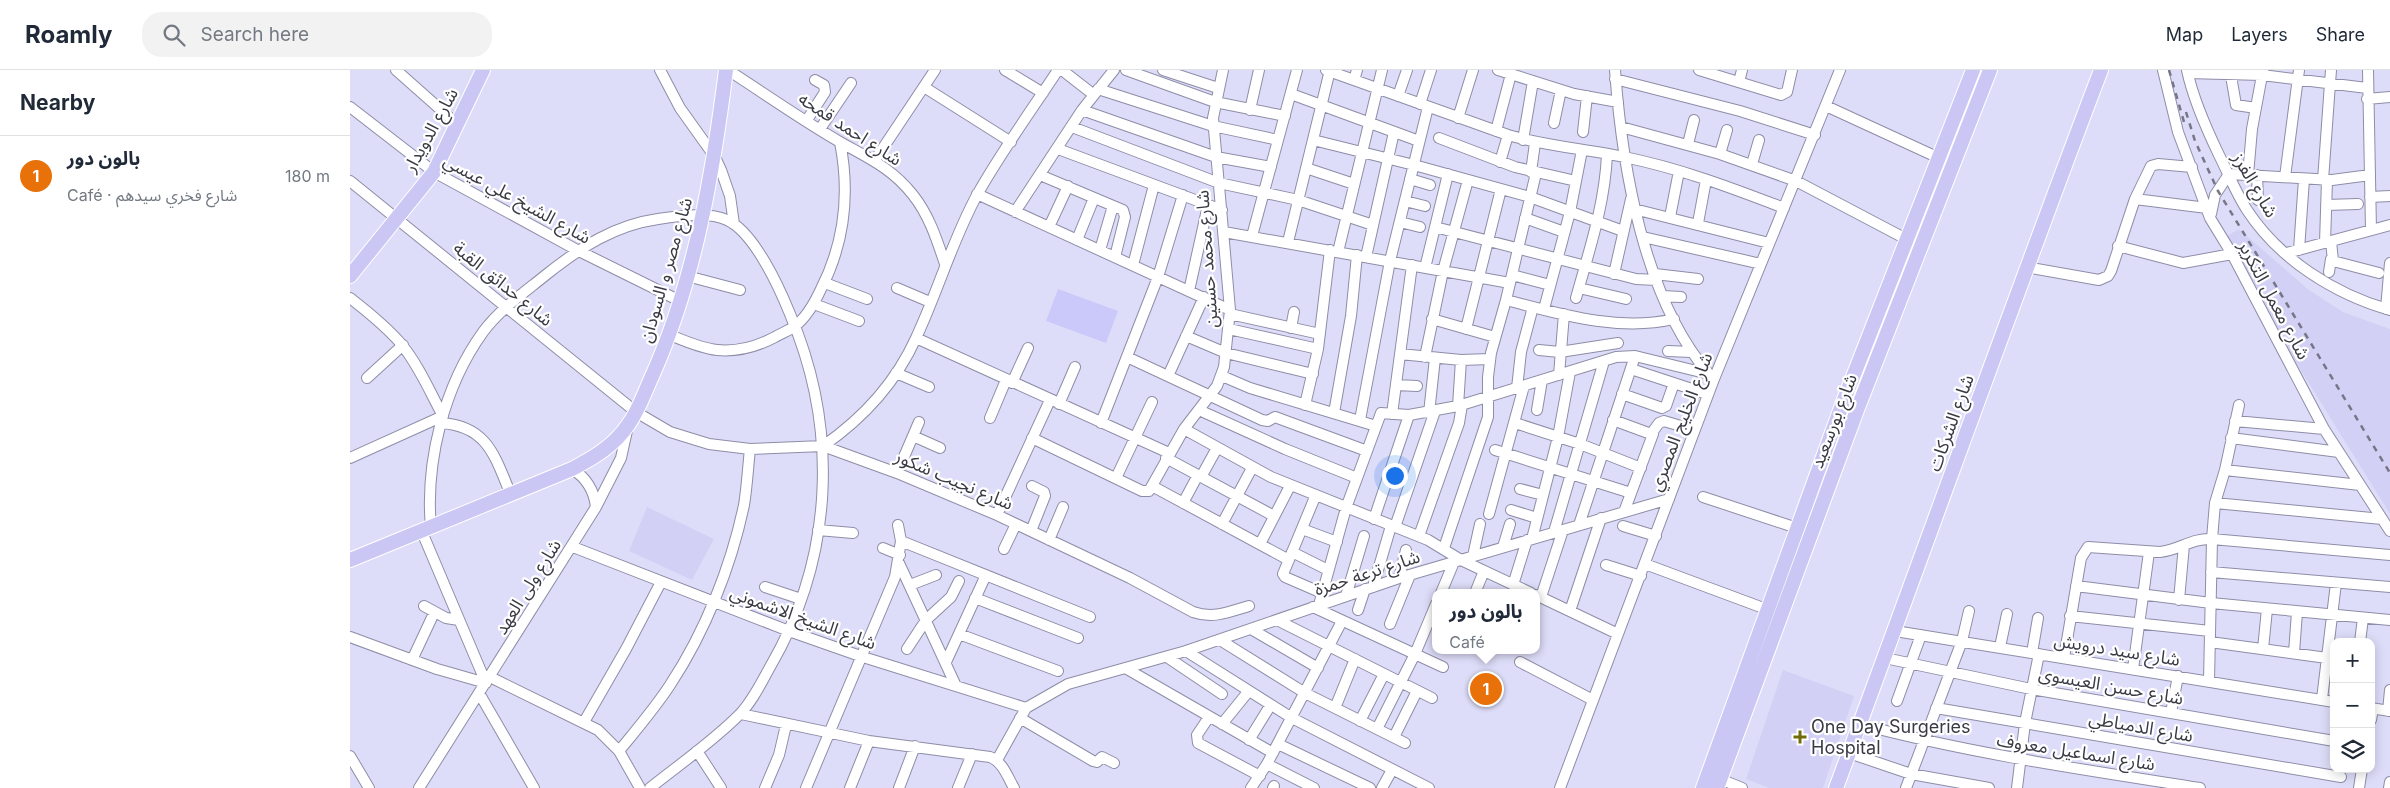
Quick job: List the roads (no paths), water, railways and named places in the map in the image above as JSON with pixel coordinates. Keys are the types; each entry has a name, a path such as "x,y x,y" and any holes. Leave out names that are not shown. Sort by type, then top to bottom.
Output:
{"main road":[{"name":"شارع الدويدار","path":"350,275 434,172 483,70"},
{"name":"شارع مصر و السودان","path":"350,560 572,469 600,453 628,426 670,335 687,276 715,157 727,70"},
{"name":"شارع بورسعيد","path":"1703,788 1766,609 1798,528 1842,405 1973,70"},
{"name":"شارع بورسعيد","path":"1719,784 1854,419 1990,70"},
{"name":"شارع الشركات","path":"1836,788 2026,267 2101,70"}],"street":[{"path":"396,70 458,125"},
{"path":"408,80 414,70"},
{"path":"660,70 680,108 715,157 728,190 734,224"},
{"name":"شارع احمد قمحه","path":"727,70 840,142 875,160 896,176 914,196 928,218 945,264"},
{"path":"875,160 935,70"},
{"path":"1005,70 1043,93"},
{"path":"823,446 847,430 864,413 896,373 916,338 945,264 978,194 1058,70"},
{"path":"1062,70 1096,92 1213,126 1278,140"},
{"path":"1015,212 1082,110 1114,70"},
{"path":"1126,70 1215,102 1285,116"},
{"path":"1163,70 1183,73 1218,88"},
{"name":"شارع محمد حسنين","path":"1152,486 1184,428 1211,396 1222,376 1226,353 1230,312 1213,126 1215,102 1223,70"},
{"path":"1250,110 1259,70"},
{"path":"1252,236 1297,70"},
{"path":"1288,242 1329,70 1355,75 1378,88 1398,96 1523,140 1625,157 1679,171 1784,208"},
{"path":"1305,405 1318,349 1334,251 1346,216 1382,70"},
{"path":"1398,96 1407,70"},
{"path":"1360,420 1390,261 1420,140 1431,70"},
{"path":"1458,118 1473,70"},
{"path":"1498,70 1561,90 1618,102"},
{"path":"1699,70 1784,95 1787,92 1790,71"},
{"path":"1739,82 1742,70"},
{"name":"شارع الخليج المصري","path":"1560,788 1656,536 1708,394 1711,376 1770,243 1840,70"},
{"name":"شارع معمل التكرير","path":"2163,70 2176,123 2208,213 2232,254 2324,429 2390,531"},
{"path":"2331,70 2325,180 2328,242 2332,258 2336,263 2379,273"},
{"path":"2368,70 2367,99 2371,230"},
{"path":"2187,72 2298,75 2330,85 2367,88"},
{"name":"شارع الفرز","path":"2187,72 2199,109 2228,174 2258,226 2317,277 2343,293 2388,310"},
{"path":"2230,72 2236,105"},
{"path":"2258,200 2253,175 2256,108 2263,73"},
{"path":"1496,131 1511,74"},
{"path":"1711,376 1691,352 1663,296 1634,209 1625,157 1615,75 1815,135"},
{"path":"2285,177 2298,75"},
{"path":"807,120 825,92 824,85 815,80"},
{"path":"1523,140 1533,81"},
{"path":"820,129 851,83"},
{"path":"924,87 1011,142"},
{"path":"1554,123 1561,90"},
{"path":"1291,94 1420,140"},
{"path":"1583,132 1586,96"},
{"path":"2367,99 2390,97"},
{"path":"2224,104 2256,108"},
{"path":"1826,106 1939,158"},
{"name":"شارع الشيخ علي عيسي","path":"350,108 434,172 577,250 680,301"},
{"path":"1082,110 1216,157 1271,167"},
{"path":"1688,144 1694,120"},
{"path":"1072,127 1218,183 1298,200 1373,225"},
{"path":"1621,127 1688,144 1752,164 1796,181 1908,240"},
{"path":"1720,154 1727,130"},
{"path":"1334,413 1361,256 1373,225 1394,132"},
{"path":"1500,162 1508,135"},
{"path":"1439,138 1500,162 1533,172 1576,181"},
{"path":"1313,140 1388,158 1530,197 1623,231"},
{"path":"1752,164 1759,140"},
{"path":"670,335 702,347 736,350 768,341 795,326 814,304 837,250 845,207 844,170 840,142"},
{"path":"1444,548 1488,417 1490,359 1530,197 1535,143"},
{"path":"1058,149 1222,210"},
{"path":"1544,309 1570,212 1582,150"},
{"path":"1576,298 1597,222 1605,184 1607,154"},
{"path":"2026,267 2099,280 2108,276 2135,199 2150,166 2158,164 2192,167"},
{"path":"1306,168 1354,184"},
{"path":"1670,217 1679,171"},
{"path":"1425,268 1448,174"},
{"path":"2135,199 2208,213 2215,195 2228,174 2325,180 2370,175"},
{"path":"1040,175 1118,208 1125,217 1115,257"},
{"path":"1410,179 1430,185"},
{"path":"2299,250 2304,179"},
{"path":"1358,610 1369,588 1393,526 1432,412 1430,358 1432,319 1468,180"},
{"path":"1698,223 1706,180"},
{"name":"شارع حدائق القبة","path":"350,181 636,412"},
{"path":"1133,265 1154,185"},
{"path":"1049,227 1068,186"},
{"path":"1466,328 1501,189"},
{"path":"978,194 1204,298 1230,312 1320,334"},
{"path":"1101,423 1158,277 1183,195"},
{"path":"1614,274 1632,195"},
{"path":"2370,197 2390,196"},
{"path":"1077,240 1094,198"},
{"path":"1405,201 1425,206"},
{"path":"2326,205 2358,204"},
{"path":"1189,291 1208,205"},
{"path":"1100,250 1118,208"},
{"path":"1634,209 1698,223 1770,243"},
{"path":"488,680 459,620 427,530 430,486 442,420 460,372 483,332 506,308 577,250 608,234 649,220 675,216 701,216 720,218 734,224 752,244 772,276 795,326 818,399 823,446 818,530 801,599 789,631 741,714 650,788"},
{"path":"1525,218 1564,232"},
{"path":"1400,222 1420,227"},
{"path":"2287,253 2390,225"},
{"path":"1435,228 1518,247 1636,279 1656,277 1698,279"},
{"path":"1224,232 1480,278 1511,279 1550,285"},
{"path":"1643,237 1761,264"},
{"path":"2118,246 2183,262 2232,254"},
{"path":"2329,272 2332,258"},
{"path":"2388,310 2390,263"},
{"path":"1412,265 1396,385 1387,414 1376,426 1346,508 1322,593 1316,606 1342,620 1443,666"},
{"path":"687,276 740,290"},
{"path":"825,282 867,299"},
{"path":"898,288 930,302"},
{"path":"1579,288 1626,299"},
{"path":"1663,296 1681,297"},
{"path":"350,298 389,330 403,346 413,360 442,420"},
{"path":"1168,376 1204,298"},
{"path":"1506,300 1564,314 1621,324 1650,323 1674,319"},
{"path":"814,304 859,321"},
{"path":"1490,514 1515,423 1521,387 1522,352 1533,307"},
{"path":"1284,342 1287,327 1294,312"},
{"path":"1559,375 1564,314"},
{"path":"1432,319 1495,337"},
{"path":"1616,357 1621,324"},
{"path":"1229,329 1318,349"},
{"path":"1186,336 1226,353 1313,374"},
{"path":"916,338 1135,438 1274,516"},
{"path":"1538,350 1560,352 1618,343"},
{"path":"367,378 403,346"},
{"path":"990,418 1028,348"},
{"path":"1668,351 1691,352"},
{"path":"1400,354 1461,360 1490,359"},
{"path":"1387,414 1409,415 1432,412 1488,397 1616,357 1636,356 1711,376"},
{"path":"1579,525 1602,452 1636,356"},
{"path":"1127,357 1262,420 1268,421 1275,418 1367,451"},
{"path":"1419,536 1459,423 1461,360"},
{"path":"1538,589 1559,531 1580,444 1604,361"},
{"path":"997,515 1032,438 1075,367"},
{"path":"1631,369 1708,394"},
{"path":"1514,585 1537,518 1551,467 1570,372"},
{"path":"896,373 929,387"},
{"path":"1222,376 1250,388 1376,426"},
{"path":"1537,410 1542,380"},
{"path":"1622,394 1662,408 1666,406 1674,383"},
{"path":"1396,385 1416,386"},
{"path":"1116,478 1152,402"},
{"path":"2209,681 2212,539 2215,503 2225,470 2239,405"},
{"path":"1199,410 1285,449 1357,478"},
{"name":"شارع نجيب شكور","path":"636,412 658,426 690,439 723,446 750,449 823,446 897,472 997,515 1204,616 1218,616 1249,606"},
{"path":"1374,519 1409,415"},
{"path":"350,458 442,420 463,426 481,437 493,453 511,494"},
{"path":"1613,420 1653,434"},
{"path":"1624,512 1658,425 1664,421 1694,430"},
{"path":"2235,421 2324,429"},
{"path":"897,472 919,422"},
{"path":"1515,423 1580,444 1640,468"},
{"name":"شارع ولى العهد","path":"419,788 596,507 622,458 628,426"},
{"path":"1184,428 1252,468 1290,486 1419,536 1444,548 1457,561 1523,589"},
{"path":"913,436 940,448"},
{"path":"1032,438 1142,491 1149,491 1152,486 1260,544 1328,570"},
{"path":"2231,438 2339,452"},
{"path":"1183,502 1217,448"},
{"path":"619,751 671,684 685,661 712,602 739,526 744,503 750,449"},
{"path":"1495,450 1631,493"},
{"path":"1222,524 1252,468"},
{"path":"572,469 580,474 592,489 596,507"},
{"path":"2225,470 2360,485"},
{"path":"1031,531 1045,496 1044,492 1032,486"},
{"path":"1260,544 1290,486"},
{"path":"1520,489 1543,495"},
{"path":"1315,496 1283,572 1284,576 1322,593"},
{"path":"1703,497 1798,528"},
{"name":"شارع ترعة حمزة","path":"1026,708 1060,688 1076,682 1186,651 1399,578 1669,499"},
{"path":"2215,503 2382,519"},
{"path":"1048,540 1064,507"},
{"path":"1511,510 1537,518"},
{"path":"1570,611 1601,518"},
{"path":"1004,549 1016,524"},
{"path":"1473,556 1480,524"},
{"path":"1503,547 1510,524"},
{"path":"806,788 896,577 901,541 898,525"},
{"path":"1624,526 1656,536"},
{"path":"1302,529 1337,542"},
{"path":"818,530 853,533"},
{"path":"1346,596 1364,536"},
{"path":"2064,658 2082,554 2088,547 2149,552 2171,551 2195,539 2212,539 2390,555"},
{"path":"901,541 1090,617"},
{"path":"2179,600 2184,545"},
{"name":"شارع الشيخ الاشموني","path":"572,546 789,631 862,657 1026,708"},
{"path":"883,548 900,559 956,686"},
{"path":"1399,578 1406,550"},
{"path":"2133,669 2149,552"},
{"path":"1442,589 1457,561"},
{"path":"1645,564 1766,609"},
{"path":"1606,565 1641,576"},
{"path":"1477,589 1484,571"},
{"path":"2211,572 2390,587"},
{"path":"910,585 936,575"},
{"path":"946,662 986,575"},
{"path":"1390,624 1410,575"},
{"path":"908,649 926,620 945,604 959,581"},
{"path":"584,722 626,649 661,582"},
{"path":"2322,700 2336,583"},
{"path":"2076,586 2211,604 2390,620"},
{"path":"765,587 801,599"},
{"path":"1540,597 1618,634"},
{"path":"975,598 1078,638"},
{"path":"424,606 434,613 459,620"},
{"path":"2263,649 2267,609"},
{"path":"1906,788 1962,641 1969,611"},
{"path":"2294,653 2297,612"},
{"path":"412,660 434,613"},
{"path":"1377,729 1415,654 1432,614"},
{"path":"2000,648 2007,614"},
{"path":"2070,616 2210,636 2263,649 2327,658"},
{"path":"2017,788 2031,689 2038,618"},
{"path":"2360,638 2363,618"},
{"path":"1277,620 1432,698"},
{"path":"1251,788 1260,776 1292,718 1342,620"},
{"path":"1251,629 1318,668"},
{"name":"شارع سيد درويش","path":"1894,631 2330,701"},
{"path":"959,634 1058,672"},
{"path":"1897,701 1921,635"},
{"path":"350,637 412,660 488,680 584,722 609,740 619,751 640,788"},
{"path":"1220,640 1305,693 1405,743"},
{"path":"1186,651 1270,706 1429,788"},
{"path":"1167,657 1222,694"},
{"name":"شارع حسن العيسوى","path":"1884,658 2031,689 2330,740"},
{"path":"1335,708 1355,659"},
{"path":"1520,662 1593,700"},
{"path":"1127,669 1249,740 1370,788"},
{"path":"1360,721 1384,674"},
{"path":"2170,713 2178,676"},
{"path":"2375,709 2389,711 2390,690"},
{"path":"1394,737 1417,691"},
{"path":"1222,724 1248,692"},
{"path":"479,693 534,788"},
{"path":"1249,740 1270,706"},
{"path":"997,760 1026,708"},
{"name":"شارع الدمياطي","path":"1936,708 2341,777"},
{"path":"741,714 828,734 972,754 997,760 1014,788"},
{"path":"1209,716 1197,735 1198,743 1260,776"},
{"path":"1020,718 1095,762 1102,757 1114,762"},
{"name":"شارع اسماعيل معروف","path":"1860,724 1924,742 2020,760 2200,788"},
{"path":"764,788 779,754 786,725"},
{"path":"850,788 869,741"},
{"path":"899,788 915,746"},
{"path":"696,751 720,788"},
{"path":"1849,753 1912,774 1989,788"},
{"path":"958,788 972,754"},
{"path":"350,756 369,788"},
{"path":"1267,764 1314,788"},
{"path":"1382,788 1392,770"},
{"path":"2359,788 2361,773"},
{"path":"2389,788 2390,782"},
{"path":"1719,784 1742,788"}],"railway":[{"path":"2169,70 2184,122"},
{"path":"2186,112 2195,141 2218,191 2390,473"}],"place":[{"name":"بالون دور","path":"1486,689"},
{"name":"One Day Surgeries Hospital","path":"1800,737"}]}
